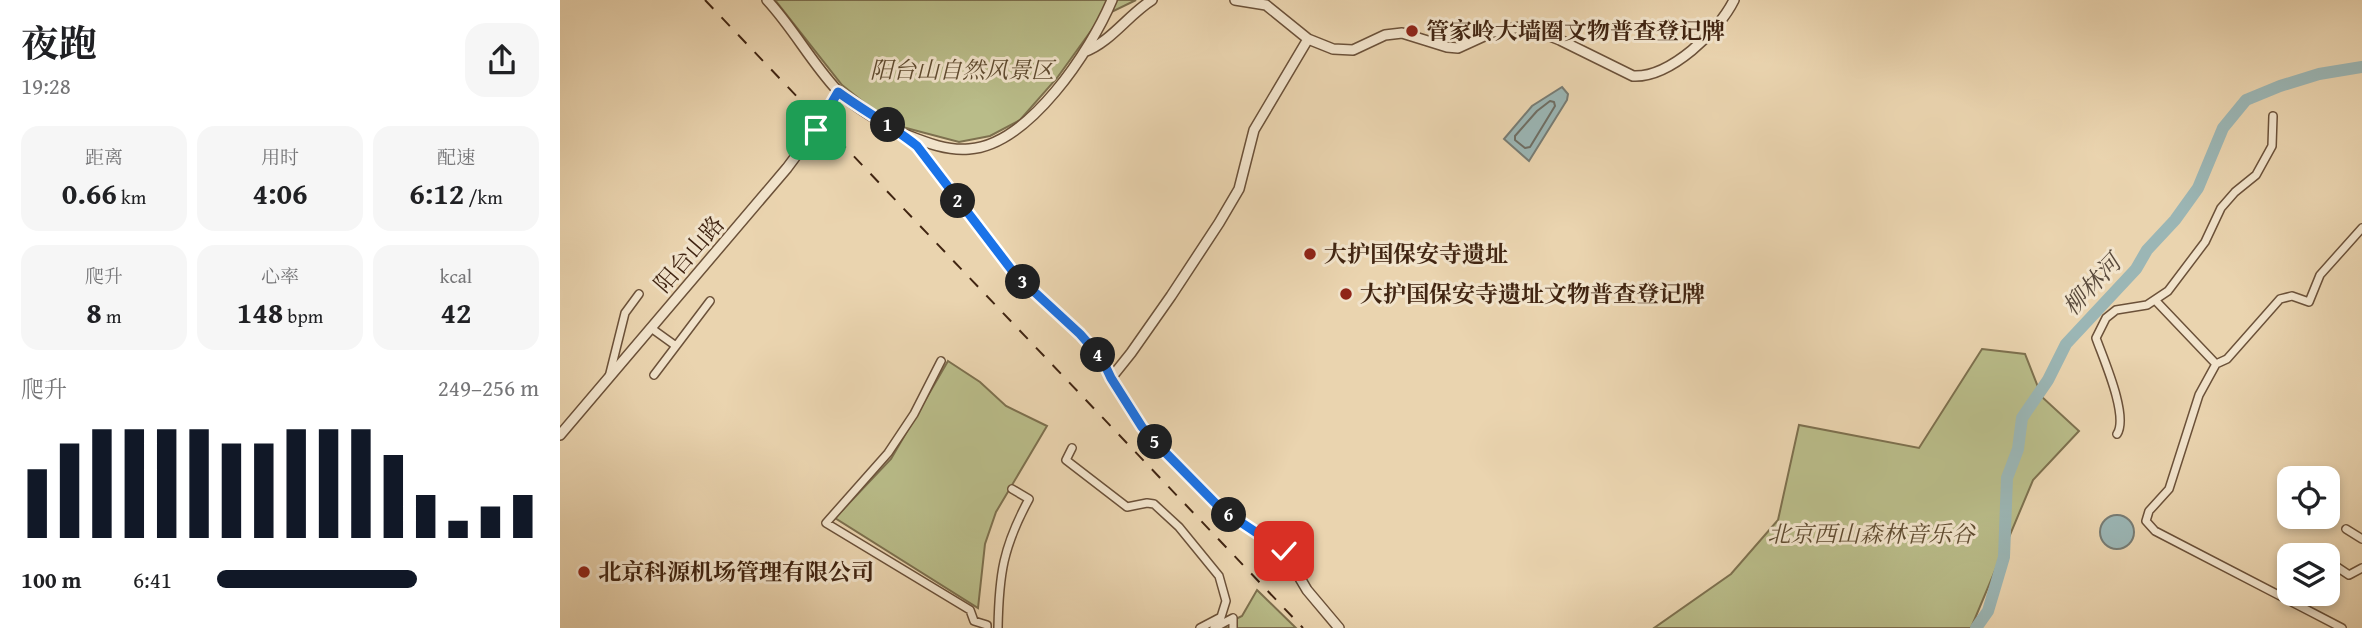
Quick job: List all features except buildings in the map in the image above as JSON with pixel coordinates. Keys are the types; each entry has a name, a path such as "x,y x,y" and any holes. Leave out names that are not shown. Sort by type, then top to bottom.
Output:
{"street":[{"path":"767,0 838,92 917,146 1014,273 1102,359 1142,427 1221,509 1284,551 1307,590 1339,628"},
{"path":"898,131 944,147 972,149 1015,131 1046,103 1084,52 1112,0"},
{"path":"1084,52 1114,33 1138,9 1152,0"},
{"path":"1235,0 1266,5 1308,39 1333,49 1353,50 1385,35 1402,33 1458,48 1493,32 1520,27 1560,40 1633,76 1643,77 1667,69 1679,60 1720,22 1734,0"},
{"path":"1111,378 1156,319 1219,223 1238,189 1254,130 1308,39"},
{"name":"阳台山路","path":"560,435 787,168 816,130 838,92"},
{"path":"2117,434 2120,430 2120,415 2096,338 2106,318 2116,310 2147,305 2168,291 2205,242 2221,208 2256,175 2272,146 2273,116"},
{"path":"930,164 932,156 944,147"},
{"path":"2342,628 2155,531 2146,521 2149,511 2169,489 2199,395 2216,364 2227,359 2280,299 2292,296 2309,302 2320,275 2362,228"},
{"path":"609,378 625,313 639,294"},
{"path":"2155,300 2216,364"},
{"path":"654,375 709,302"},
{"path":"651,328 676,346"},
{"path":"941,361 914,414 888,453 826,523 970,610 974,621 987,625 987,628"},
{"path":"1072,448 1066,460 1127,507 1154,504 1180,527 1219,576 1226,601 1221,617 1200,628"},
{"path":"998,628 1003,560 1012,532 1030,499 1012,489"},
{"path":"2346,529 2362,538"},
{"path":"2340,569 2349,575 2362,568"},
{"path":"1214,628 1233,618 1233,628"}],"green space":[{"name":"阳台山自然风景区","path":"775,0 1136,0 1101,17 1057,78 1020,120 990,136 959,142 891,124 842,85"},
{"name":"北京西山森林音乐谷","path":"1982,349 2025,354 2042,397 2079,431 2033,480 1971,628 1654,628 1731,574 1778,520 1799,425 1919,448"},
{"path":"948,361 980,382 1006,406 1047,426 996,512 985,544 978,608 835,518 891,459"},
{"path":"1257,590 1296,628 1218,628 1242,616"}],"water":[{"path":"1562,87 1568,94 1567,100 1529,161 1504,139 1532,106"},
{"path":"2117,515 2129,520 2134,532 2129,544 2117,549 2105,544 2100,532 2105,520"}],"waterway":[{"name":"柳林河","path":"1976,628 1988,611 2004,557 2007,478 2018,449 2022,418 2048,380 2066,344 2136,269 2147,250 2175,220 2198,188 2223,128 2246,100 2319,74 2362,67"}],"railway":[{"path":"705,0 1303,628"}],"place":[{"name":"管家岭大墙圈文物普查登记牌","path":"1412,31"},
{"name":"大护国保安寺遗址","path":"1310,254"},
{"name":"大护国保安寺遗址文物普查登记牌","path":"1346,294"},
{"name":"北京科源机场管理有限公司","path":"584,572"}],"route":[{"path":"816,130 838,92 917,146 1014,273 1080,334 1102,359 1142,427 1155,442 1221,509 1284,551"}]}
